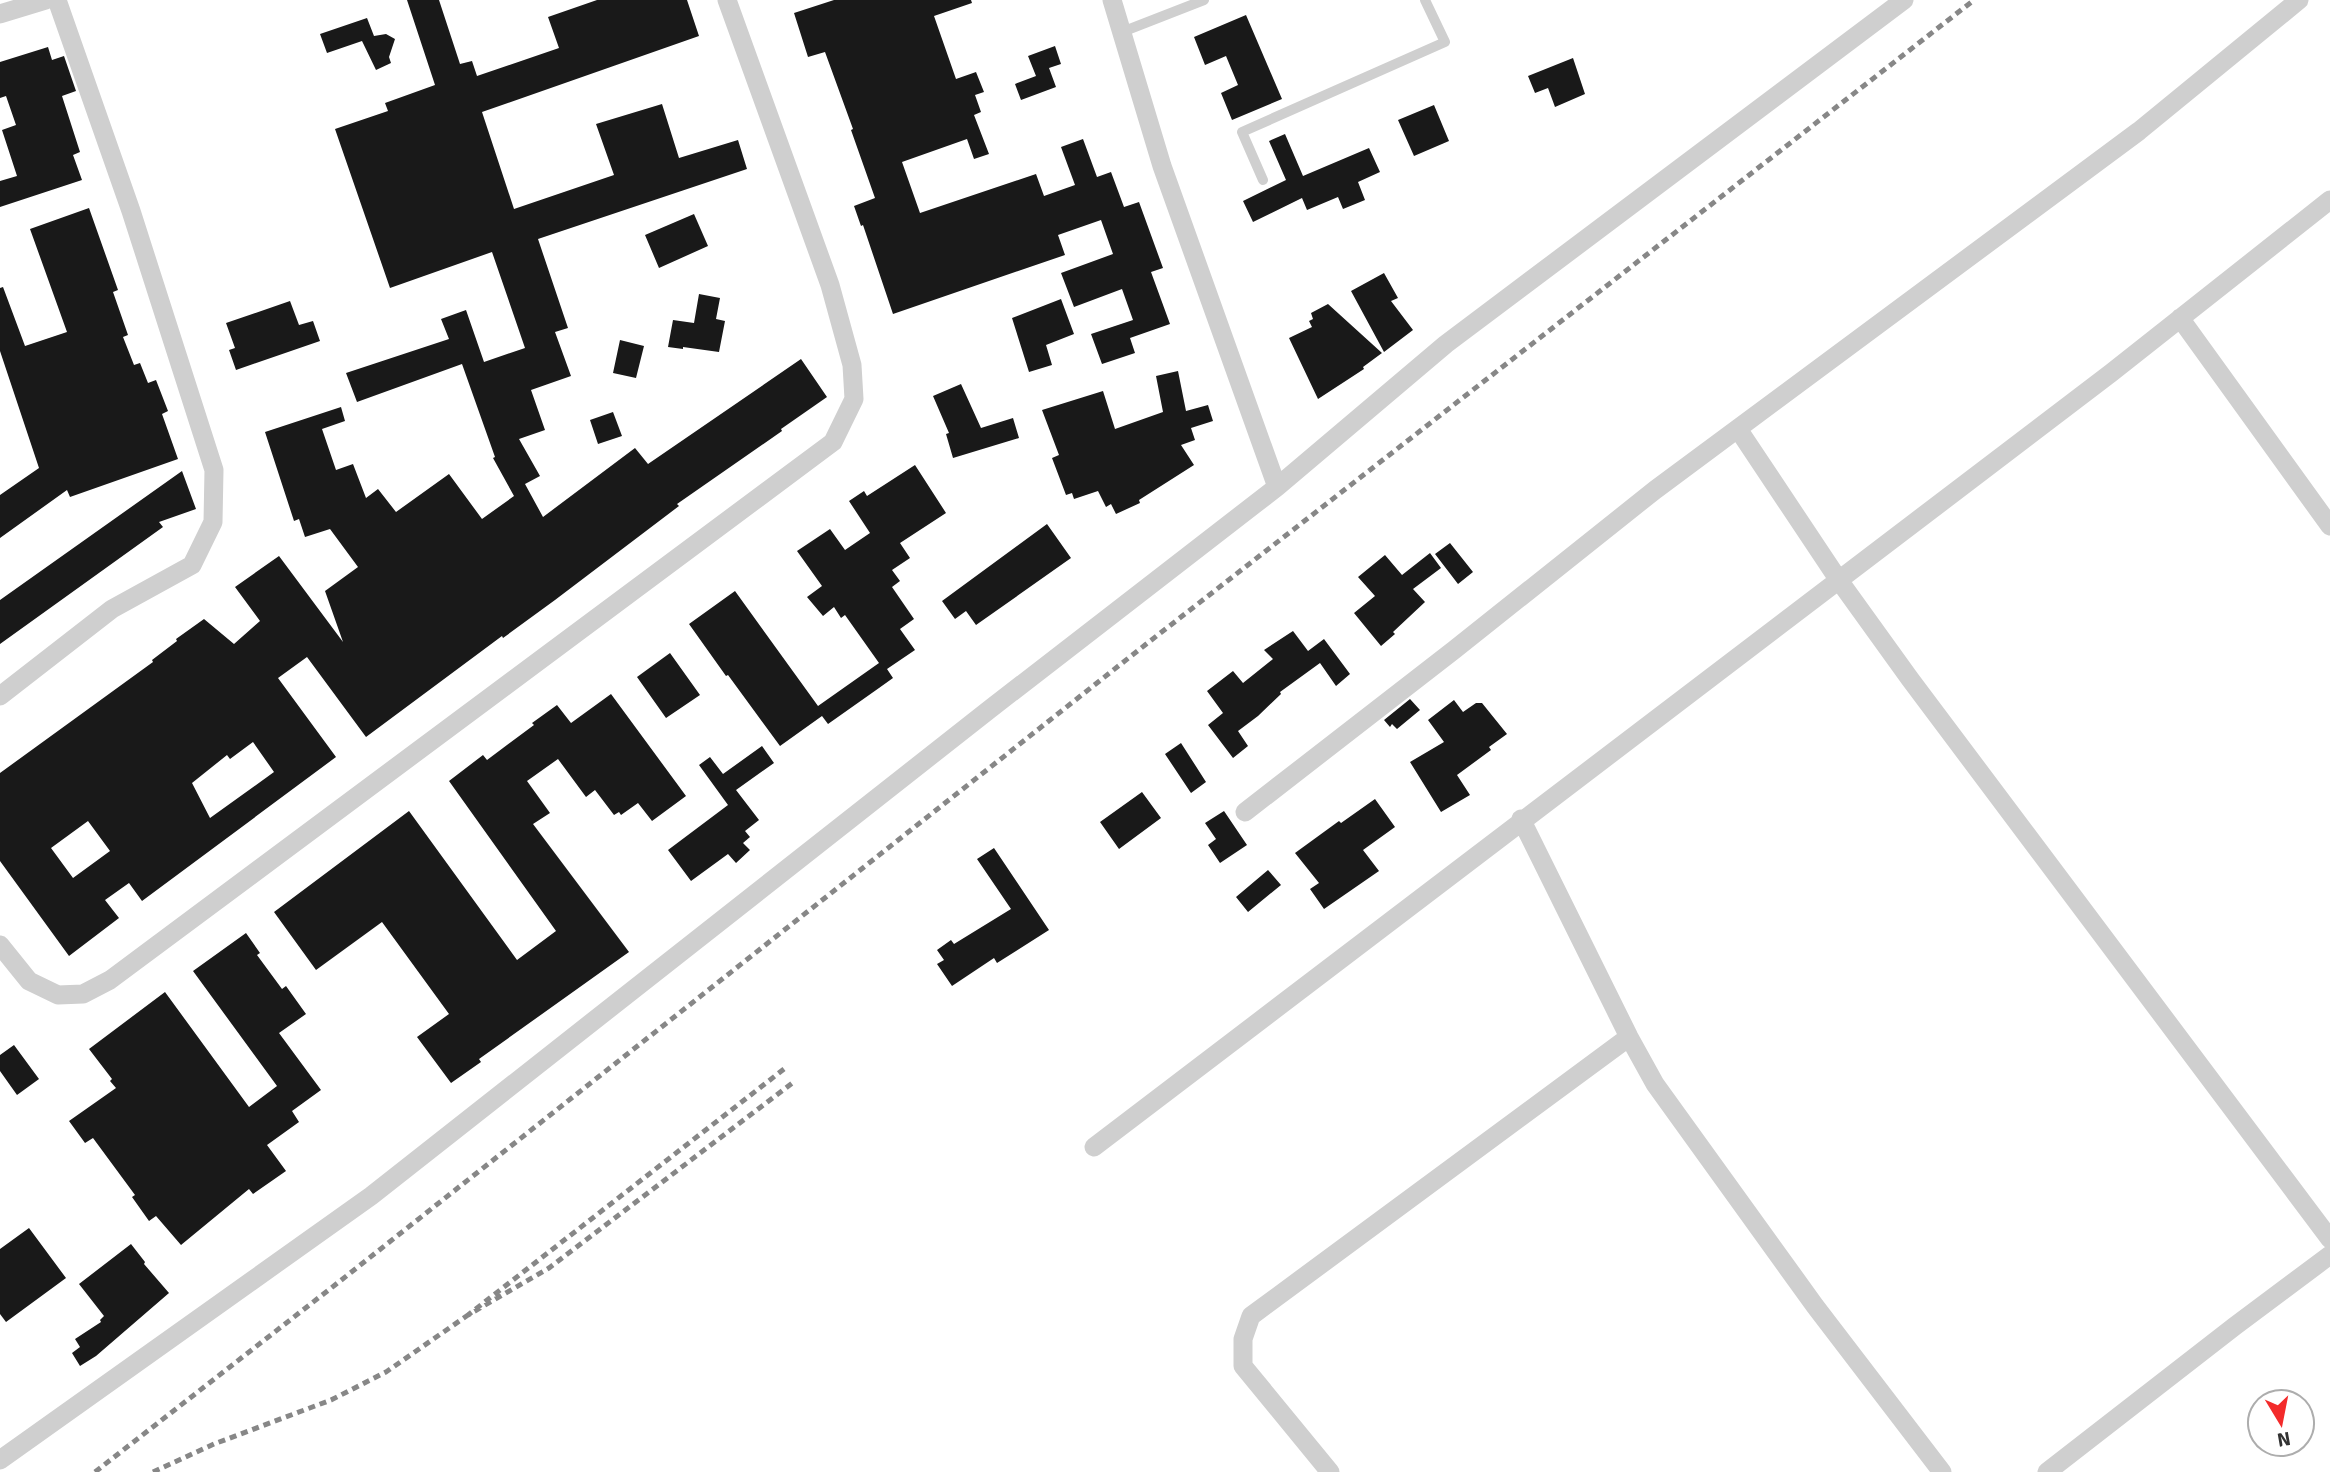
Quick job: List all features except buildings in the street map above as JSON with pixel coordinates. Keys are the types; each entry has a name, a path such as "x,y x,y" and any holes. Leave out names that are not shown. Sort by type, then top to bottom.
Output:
{"street":[{"path":"0,14 46,0"},
{"path":"0,696 113,609 192,565 213,522 214,470 131,211 57,0"},
{"path":"0,945 29,981 58,995 83,994 110,980 833,442 854,399 852,365 830,285 727,0"},
{"path":"1112,0 1162,166 1277,487"},
{"path":"0,1460 371,1196 968,726 1277,487 1446,344 1904,0"},
{"path":"1245,812 1655,490 2139,131 2299,0"},
{"path":"1094,1147 2180,318 2330,200"},
{"path":"2180,318 2330,526"},
{"path":"1738,429 1838,579 1910,679 2330,1239"},
{"path":"1521,819 1655,1084 1815,1307 1942,1472"},
{"path":"1331,1472 1243,1366 1244,1339 1251,1316 1629,1037"},
{"path":"2047,1472 2330,1255"}],"lane":[{"path":"1122,32 1205,0"},
{"path":"1263,180 1242,132 1445,42 1426,0"}],"railway":[{"path":"95,1472 1145,645 1974,0"},
{"path":"784,1069 468,1315 549,1268 795,1081"},
{"path":"153,1472 214,1444 331,1400 386,1372 468,1315"}]}
